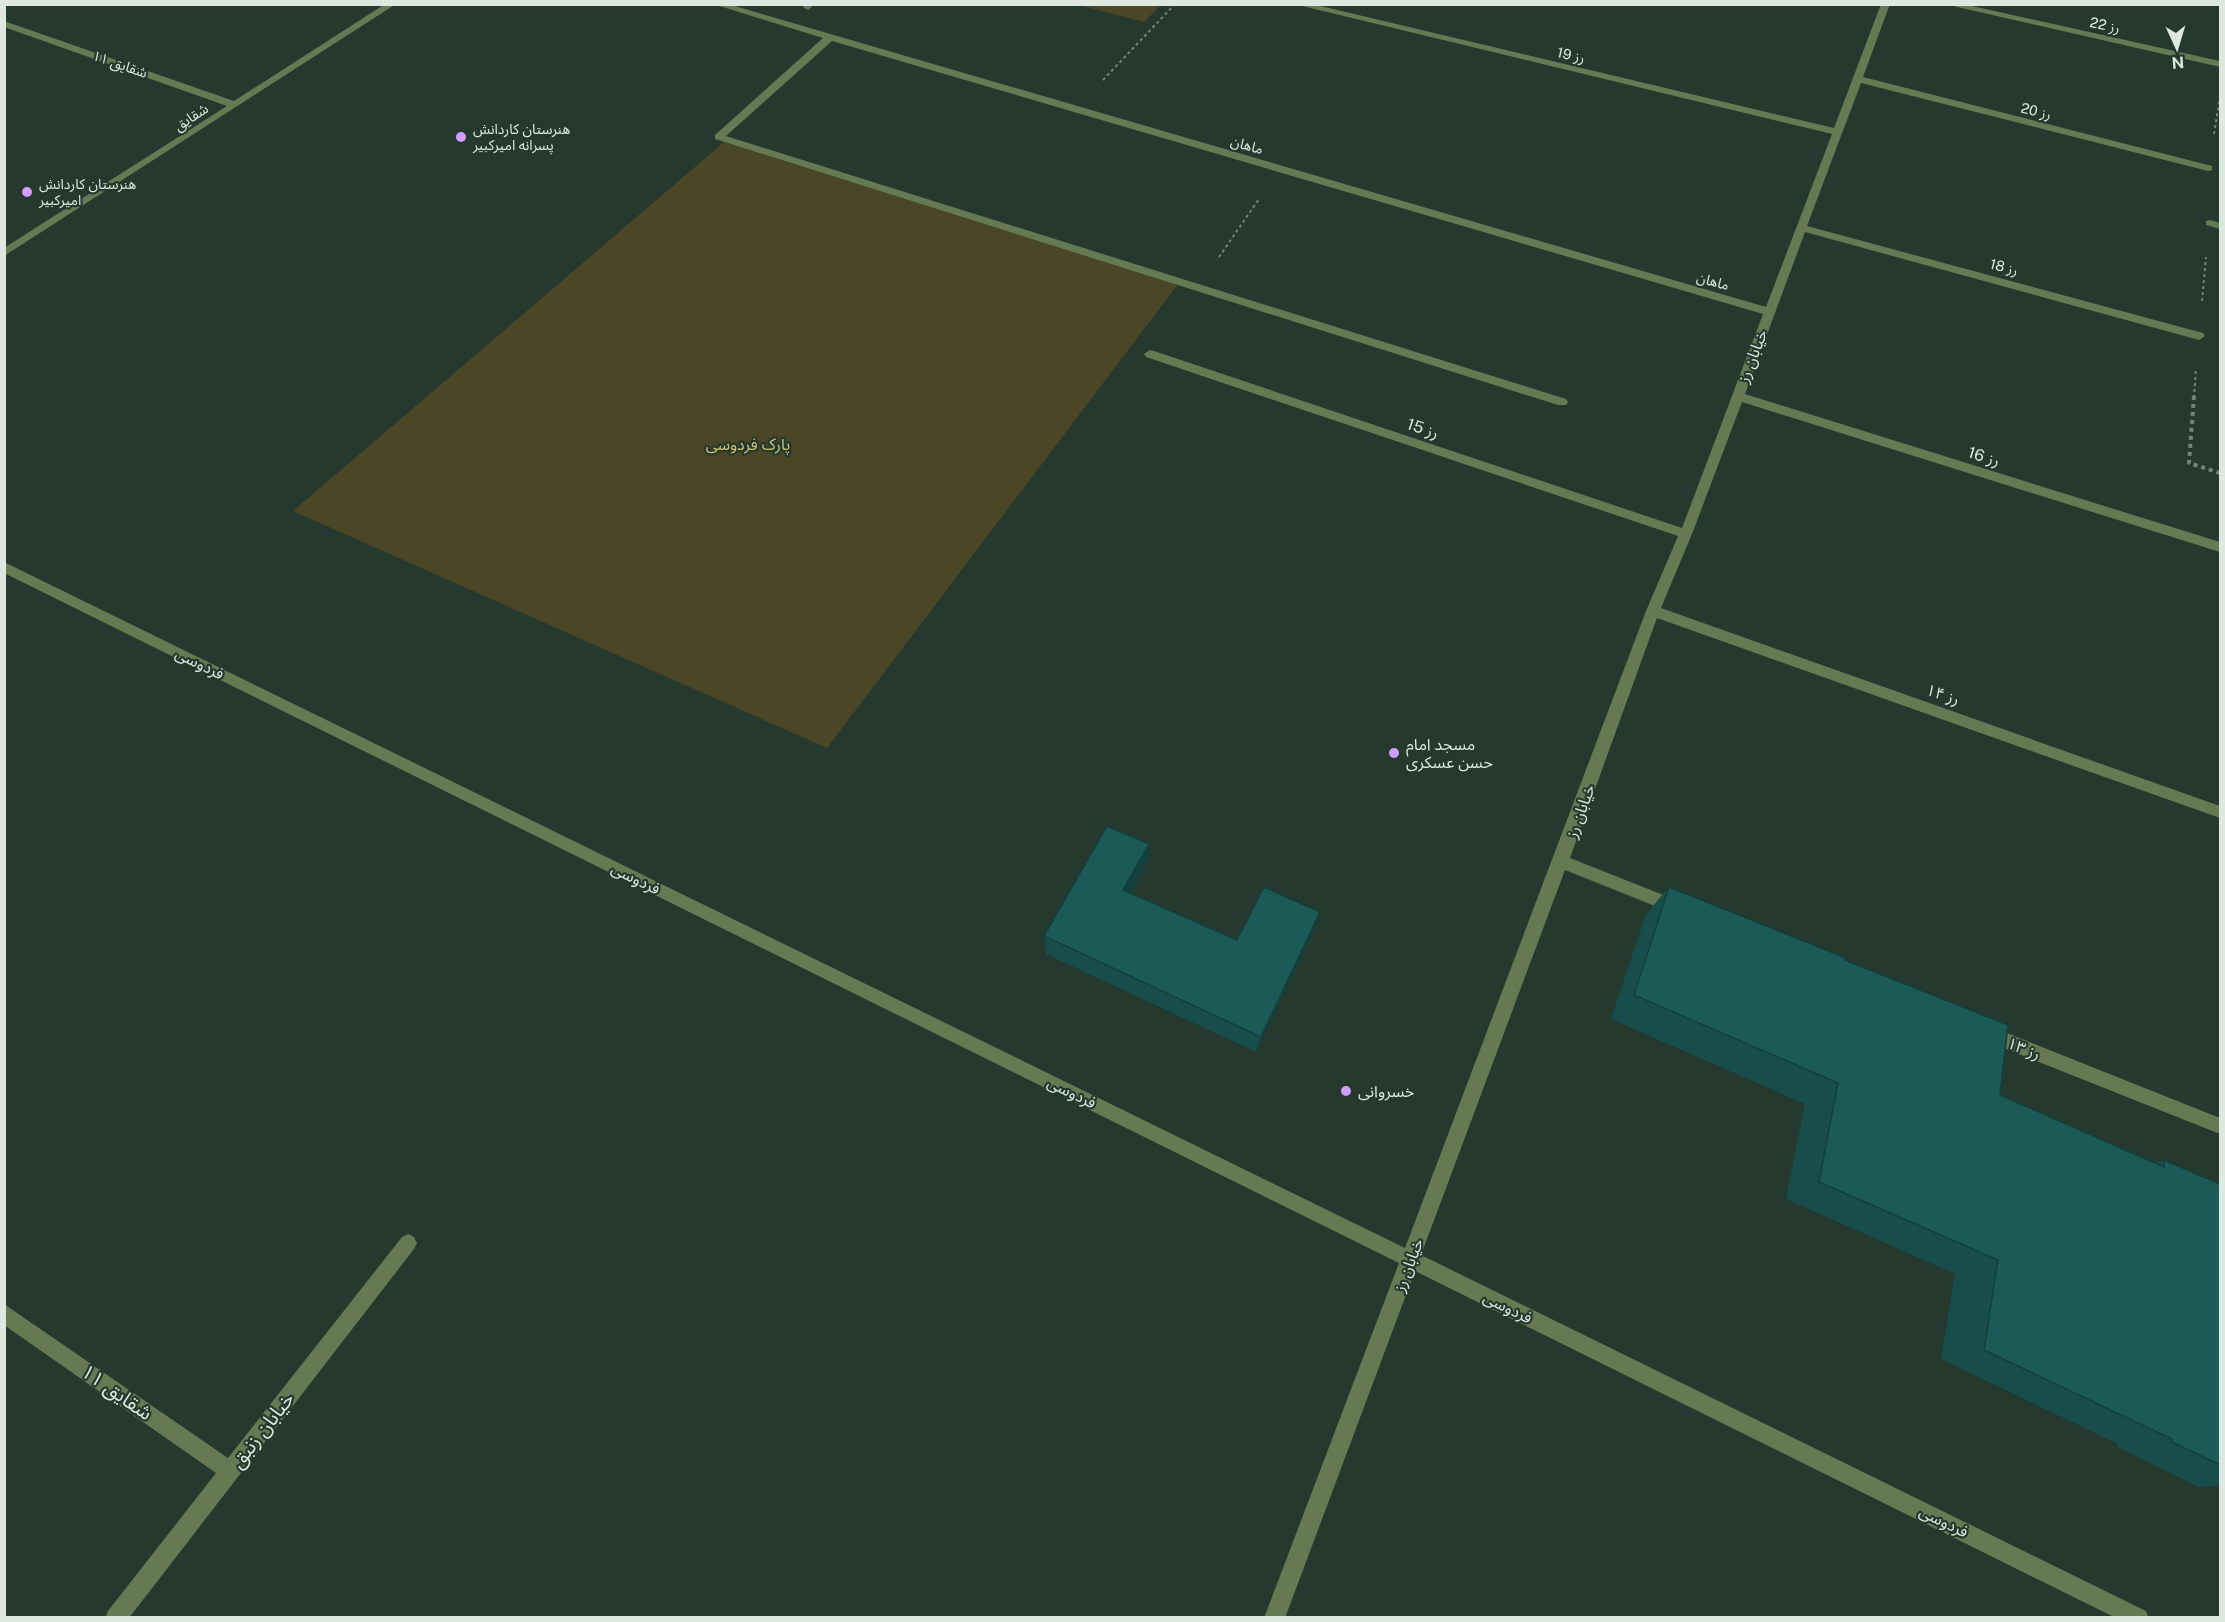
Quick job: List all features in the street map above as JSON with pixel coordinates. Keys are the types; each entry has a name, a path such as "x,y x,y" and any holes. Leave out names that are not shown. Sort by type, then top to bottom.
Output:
{"street":[{"name":"شقایق","path":"4,253 392,4"},
{"name":"ماهان","path":"717,4 1769,312"},
{"name":"رز 19","path":"1298,4 1838,132"},
{"name":"خیابان رز","path":"1274,1617 1561,861 1653,611 1686,534 1886,4"},
{"name":"رز 22","path":"1948,4 2220,64"},
{"name":"شقایق ۱۱","path":"4,24 235,105"},
{"path":"830,38 719,137 1562,402"},
{"name":"رز 20","path":"1858,79 2208,168"},
{"name":"رز 18","path":"1801,228 2199,336"},
{"name":"رز 15","path":"1150,354 1686,534"},
{"name":"رز 16","path":"1737,396 2220,547"},
{"name":"فردوسی","path":"4,567 2139,1617"},
{"name":"رز ۱۴","path":"1653,611 2220,812"},
{"path":"1561,861 1693,915"},
{"name":"رز ۱۳","path":"1968,1025 2220,1126"},
{"name":"خیابان زنبق","path":"115,1617 408,1243"},
{"name":"شقایق ۱۱","path":"4,1313 230,1471"}],"path":[{"path":"1076,109 1175,4"},
{"path":"2208,168 2220,93"},
{"path":"2215,224 2199,336 2189,463 2220,473"}],"green space":[{"path":"1161,4 1144,22 1079,5"},
{"name":"پارک فردوسی","path":"724,142 1178,284 827,748 293,511"}],"building":[{"path":"1107,826 1149,844 1123,890 1237,940 1264,887 1320,912 1261,1037 1044,936"},
{"path":"1669,887 2008,1025 2000,1095 2164,1167 2164,1160 2220,1184 2220,1465 2172,1442 2172,1439 1984,1350 1998,1260 1819,1182 1838,1083 1634,995"}],"place":[{"name":"هنرستان کاردانش پسرانه امیرکبیر","path":"461,137"},
{"name":"هنرستان کاردانش امیرکبیر","path":"27,192"},
{"name":"مسجد امام حسن عسکری","path":"1394,753"},
{"name":"خسروانی","path":"1346,1091"}]}
